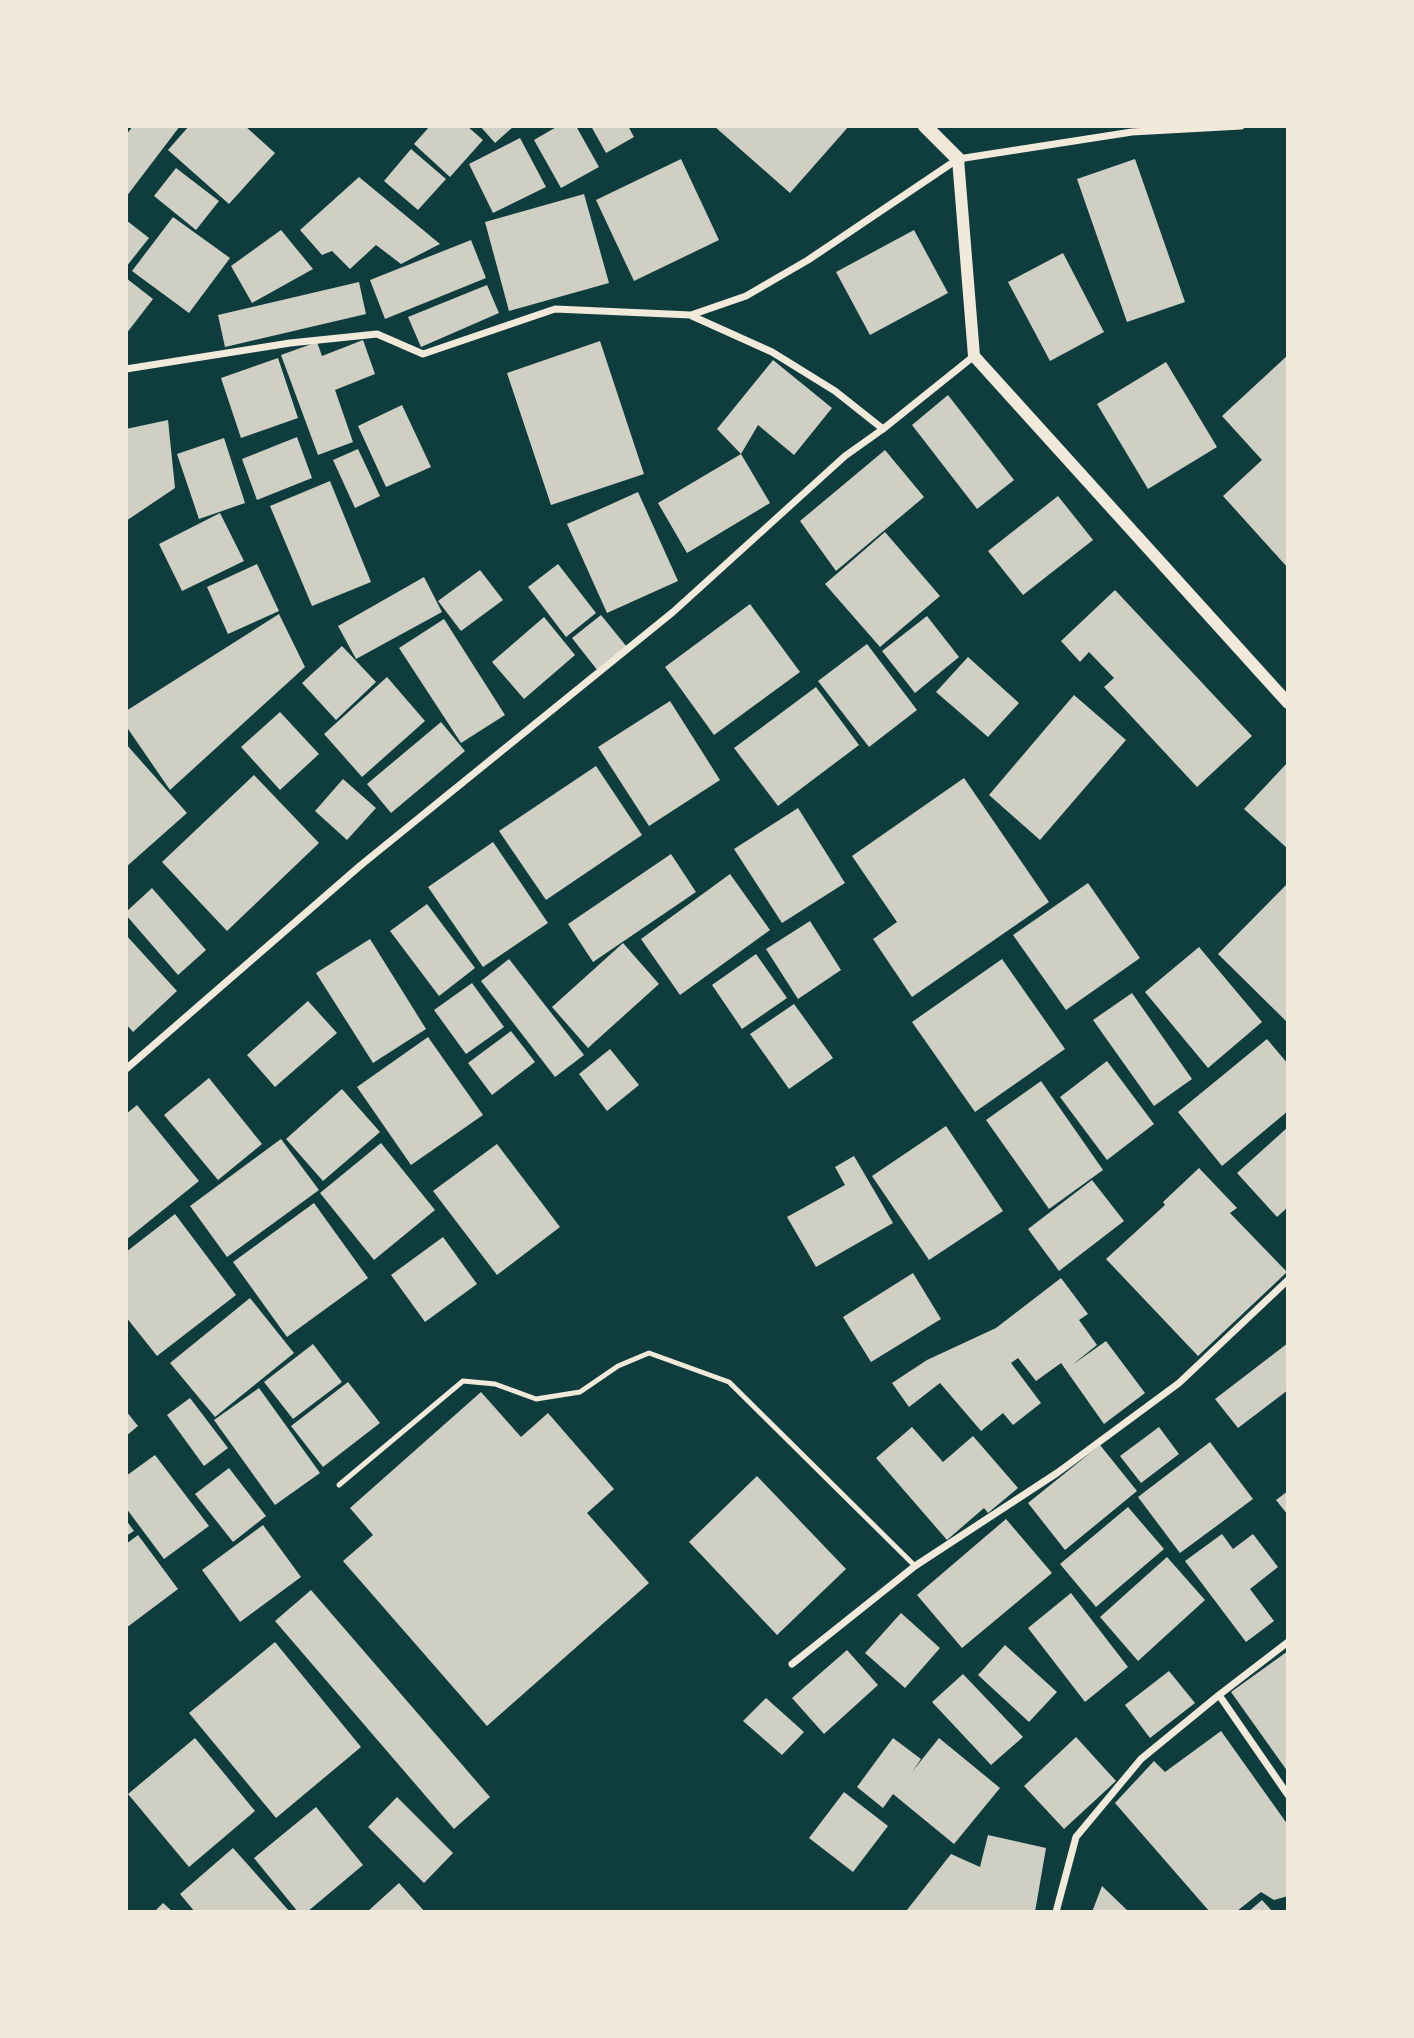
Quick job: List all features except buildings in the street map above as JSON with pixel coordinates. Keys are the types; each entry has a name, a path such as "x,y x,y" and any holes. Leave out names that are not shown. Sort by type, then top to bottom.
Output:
{"main road":[{"path":"925,126 958,159"}],"street":[{"path":"126,369 290,343 377,334 423,354 555,309 691,315 757,290 808,260 958,159 1132,132 1241,126"},
{"path":"958,159 974,356 1288,703"},
{"path":"691,315 772,352 835,391 883,429"},
{"path":"126,1069 361,866 673,612 845,456 974,356"},
{"path":"792,1664 915,1566 1057,1473 1179,1383 1288,1280"},
{"path":"1056,1912 1076,1837 1141,1759 1288,1642"},
{"path":"1219,1695 1288,1795"}],"lane":[{"path":"339,1485 463,1381 495,1384 536,1399 580,1392 618,1366 649,1353 729,1382 915,1566"}]}
